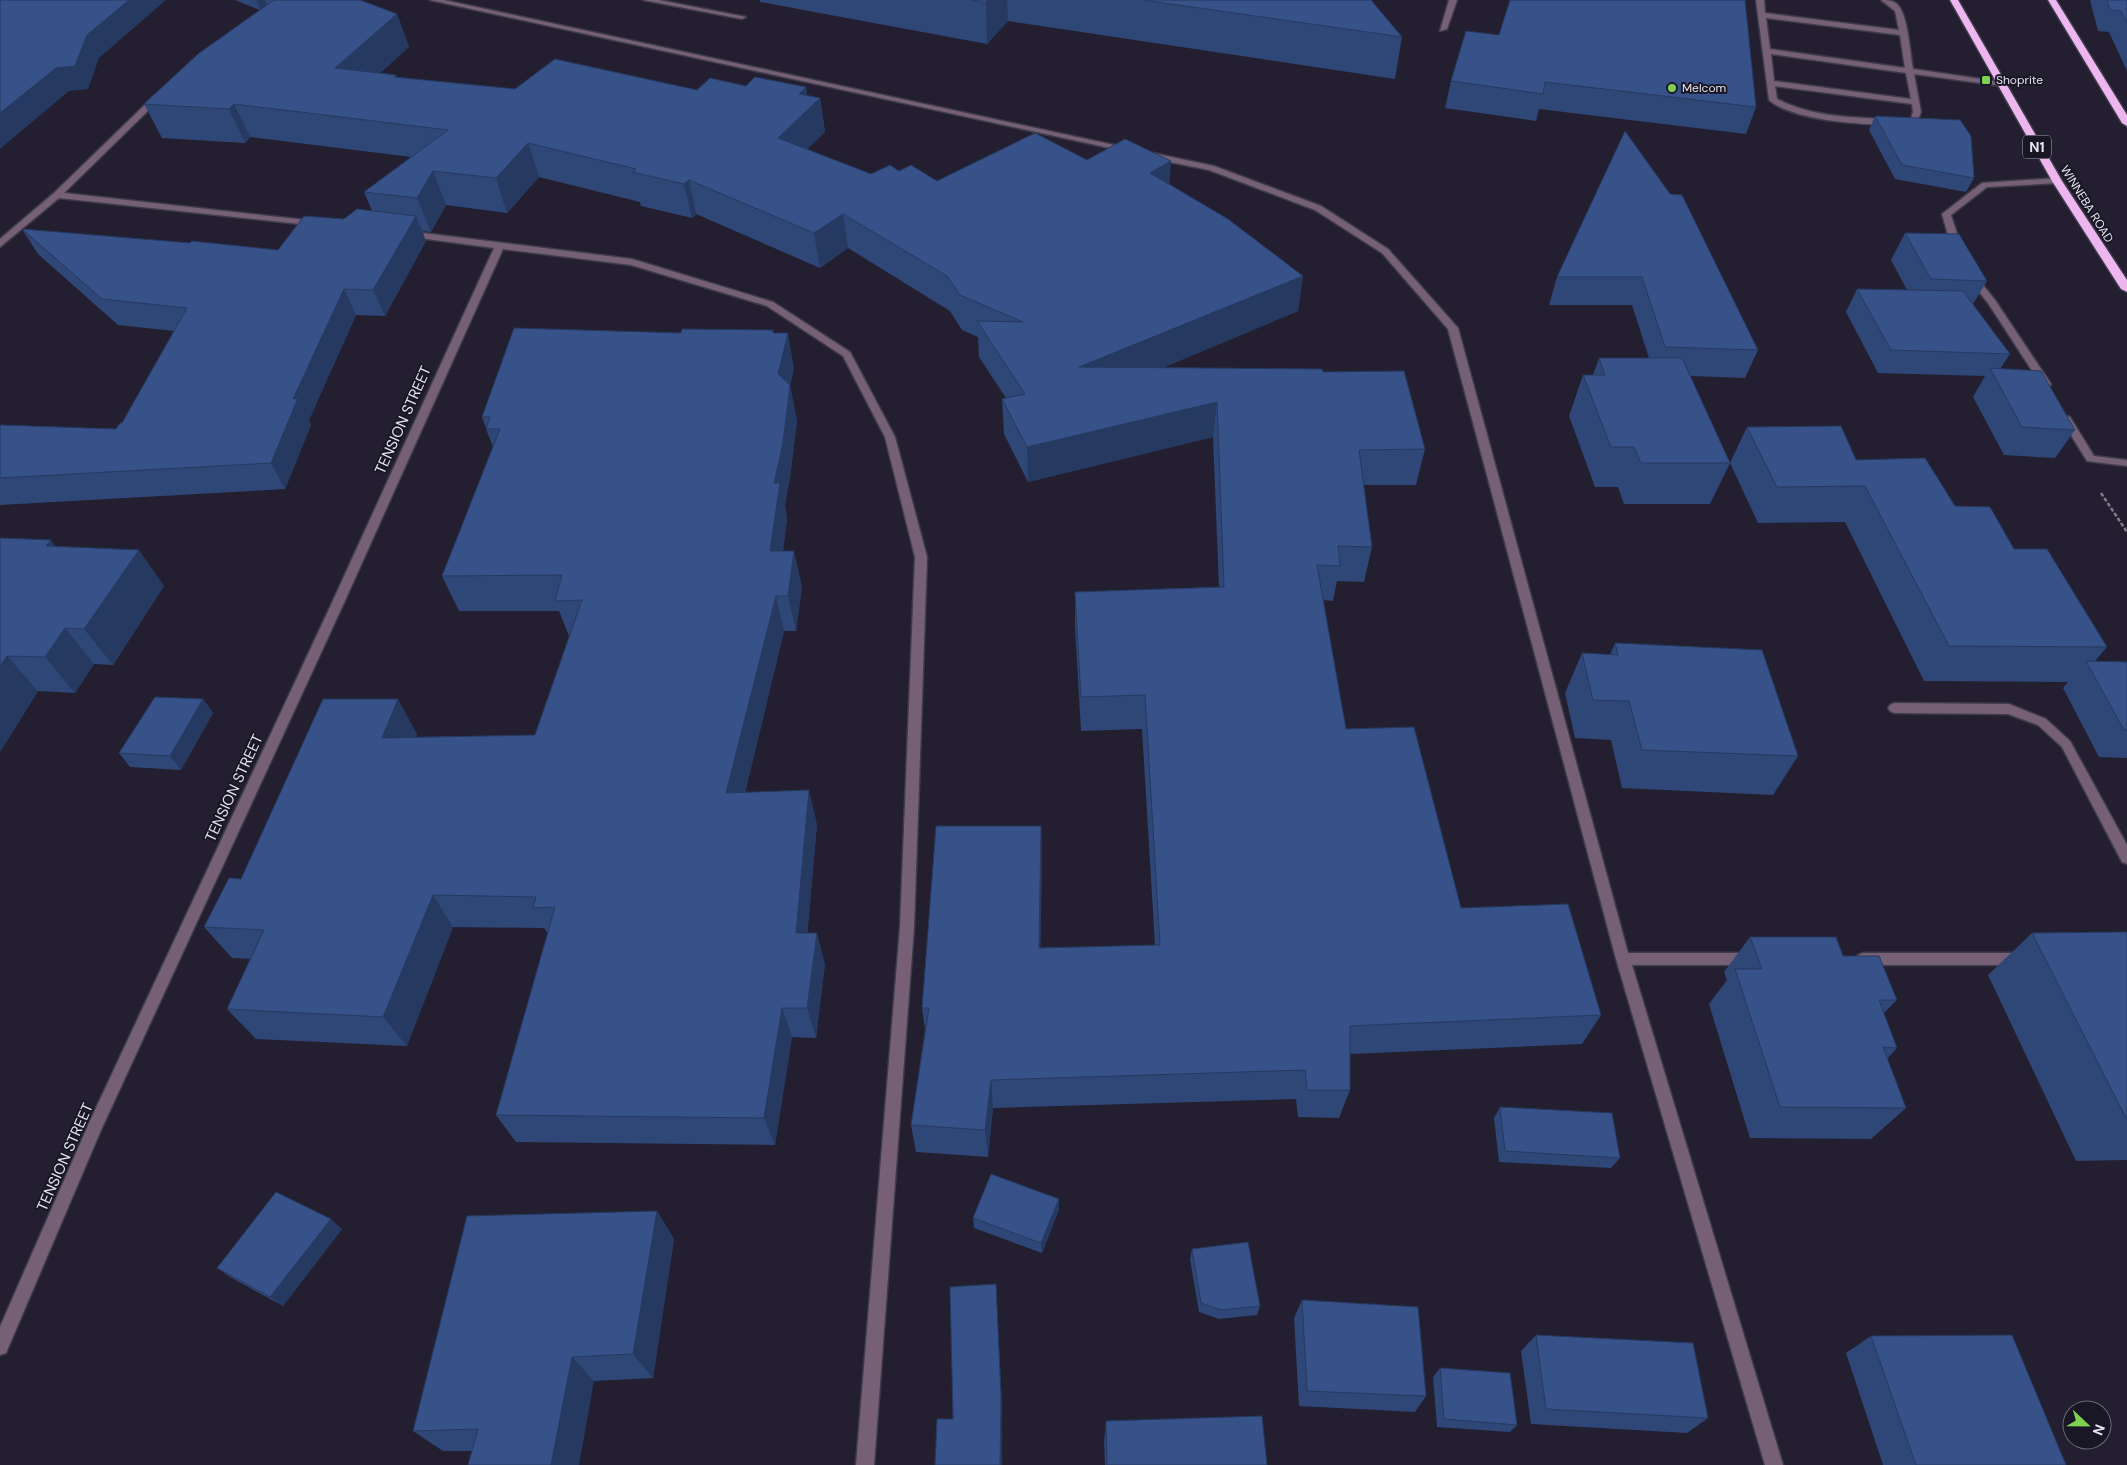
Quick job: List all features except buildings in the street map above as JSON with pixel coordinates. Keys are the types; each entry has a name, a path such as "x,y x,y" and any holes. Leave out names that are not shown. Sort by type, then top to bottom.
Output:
{"highway":[{"name":"WINNEBA ROAD","path":"1954,0 2057,181 2127,289"},
{"path":"2052,0 2127,123"}],"street":[{"path":"434,0 1133,152"},
{"path":"647,0 742,17"},
{"path":"1443,29 1453,0"},
{"path":"1760,0 1773,100 1788,109 1812,116 1901,122 1914,120 1917,112 1899,11 1893,4 1885,0"},
{"path":"1762,15 1903,33"},
{"path":"1767,51 2002,84"},
{"path":"1771,83 1915,102"},
{"path":"0,244 57,196 152,101 168,89"},
{"path":"1143,154 1211,168 1318,208 1385,251 1453,328 1623,958 1774,1465"},
{"path":"1959,255 1946,214 1967,197 1973,195 1985,185 2057,181"},
{"path":"57,196 323,225"},
{"path":"392,233 632,262 770,304 847,354 890,436 921,557 907,926 865,1465"},
{"name":"TENSION STREET","path":"0,1347 96,1126 333,614 500,245"},
{"path":"1967,271 1997,310 2051,392"},
{"path":"2061,409 2091,459 2127,463"},
{"path":"1894,708 2009,709 2042,722 2066,744 2127,858"},
{"path":"1623,958 1762,959"},
{"path":"1850,959 2038,959"}],"place":[{"name":"Shoprite","path":"1986,80"},
{"name":"Melcom","path":"1672,88"}]}
